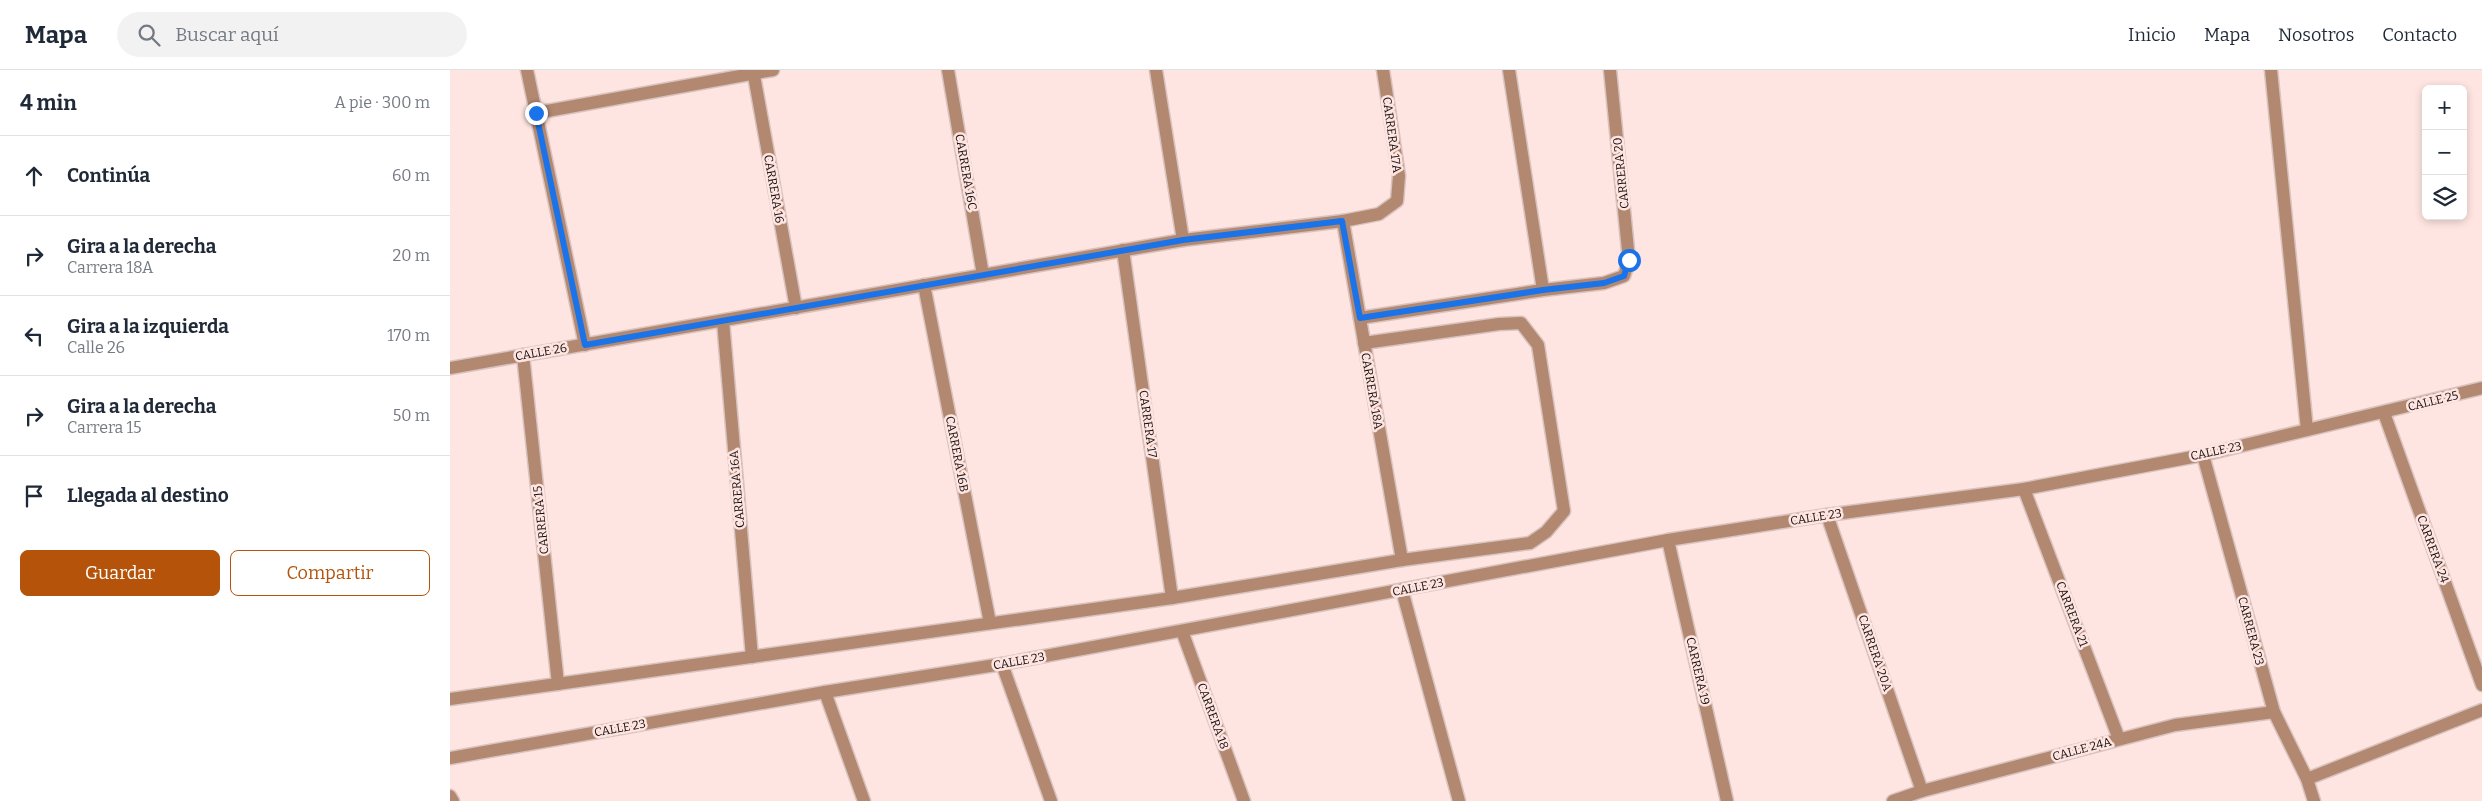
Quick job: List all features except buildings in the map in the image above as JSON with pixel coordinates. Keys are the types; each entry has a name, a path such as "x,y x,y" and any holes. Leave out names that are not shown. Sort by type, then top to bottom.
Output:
{"street":[{"path":"527,70 585,345"},
{"path":"536,113 753,72 773,70"},
{"name":"CARRERA 16C","path":"948,70 983,275"},
{"path":"1156,70 1183,240"},
{"name":"CARRERA 17A","path":"1342,221 1379,214 1397,201 1398,176 1383,70"},
{"path":"1360,318 1543,290 1509,70"},
{"name":"CARRERA 20","path":"1543,290 1604,283 1624,276 1629,260 1610,70"},
{"path":"2271,70 2307,430"},
{"name":"CARRERA 16","path":"753,72 796,308"},
{"name":"CALLE 26","path":"450,368 1183,240 1342,221"},
{"name":"CARRERA 18A","path":"1342,221 1402,560"},
{"name":"CARRERA 17","path":"1123,250 1172,598"},
{"name":"CARRERA 16B","path":"924,285 990,623"},
{"name":"CARRERA 16A","path":"723,321 752,657"},
{"path":"450,699 1172,598 1402,560 1530,543 1546,532 1564,511 1538,345 1521,323 1499,324 1364,343"},
{"name":"CARRERA 15","path":"523,356 558,684"},
{"name":"CALLE 25","path":"2384,413 2482,388"},
{"name":"CALLE 23","path":"450,758 825,692 1002,664 1668,540 1827,515 2024,489 2203,455 2384,413"},
{"name":"CARRERA 24","path":"2384,413 2482,685"},
{"name":"CARRERA 23","path":"2203,455 2274,712 2307,779 2314,801"},
{"name":"CARRERA 21","path":"2024,489 2120,739"},
{"name":"CARRERA 20A","path":"1827,515 1922,791"},
{"name":"CARRERA 19","path":"1668,540 1727,801"},
{"path":"1402,590 1459,801"},
{"name":"CARRERA 18","path":"1182,631 1244,801"},
{"path":"1002,664 1051,801"},
{"path":"825,692 864,801"},
{"path":"2307,779 2482,710"},
{"name":"CALLE 24A","path":"1893,801 1922,791 2175,725 2274,712"},
{"path":"450,796 453,801"}],"route":[{"path":"536,113 585,345 1183,240 1342,221 1360,318 1543,290 1604,283 1624,276 1629,260"}]}
